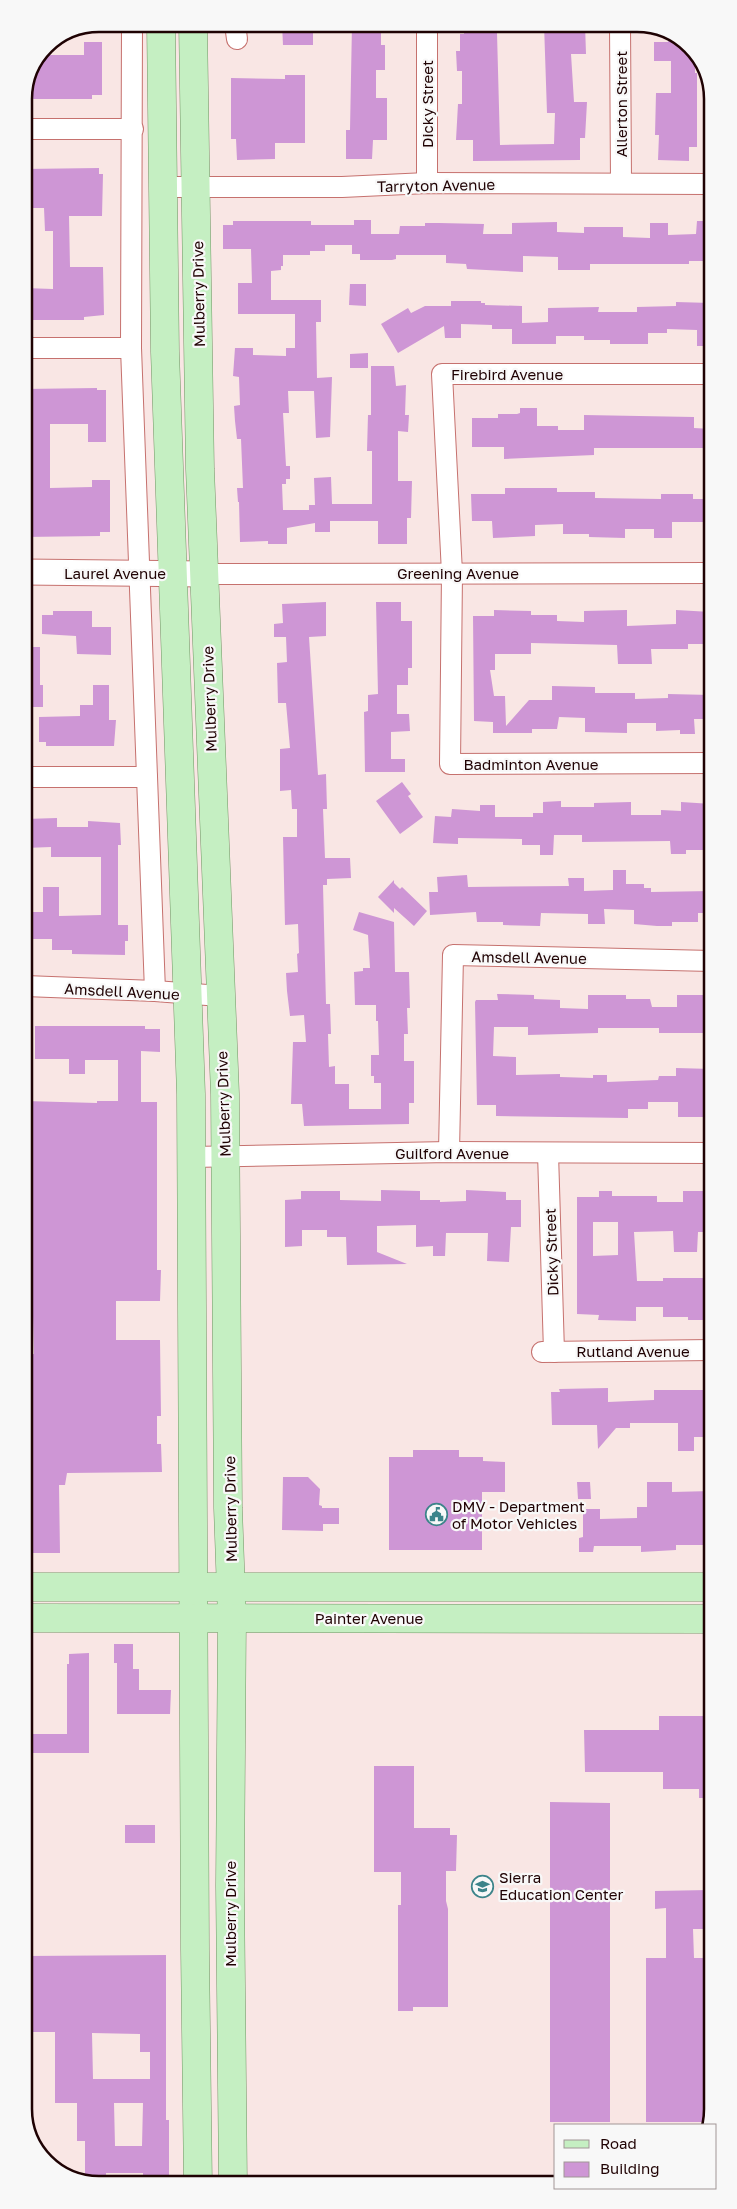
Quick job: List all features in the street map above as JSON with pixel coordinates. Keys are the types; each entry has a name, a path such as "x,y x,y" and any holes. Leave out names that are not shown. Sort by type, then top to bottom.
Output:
{"main road":[{"name":"Mulberry Drive","path":"161,32 165,352 192,1157 195,1950 198,2176"},
{"name":"Mulberry Drive","path":"193,32 200,469 225,1094 228,1508 232,1587 230,1896 233,2176"},
{"name":"Painter Avenue","path":"32,1587 704,1587"},
{"name":"Painter Avenue","path":"32,1618 704,1619"}],"street":[{"path":"132,32 131,348 155,991"},
{"name":"Dicky Street","path":"427,33 427,184"},
{"name":"Allerton Street","path":"620,33 621,183"},
{"path":"32,129 133,129"},
{"name":"Tarryton Avenue","path":"162,187 704,184"},
{"path":"32,348 131,348"},
{"name":"Firebird Avenue","path":"452,573 442,374 704,374"},
{"name":"Laurel Avenue","path":"32,572 205,574"},
{"name":"Badminton Avenue","path":"452,573 450,764 704,763"},
{"name":"Greening Avenue","path":"205,574 704,573"},
{"path":"32,777 147,777"},
{"name":"Amsdell Avenue","path":"449,1152 453,955 704,961"},
{"name":"Amsdell Avenue","path":"32,986 155,991 220,996"},
{"name":"Guilford Avenue","path":"192,1157 449,1152 704,1153"},
{"name":"Dicky Street","path":"547,1352 548,1153"},
{"name":"Rutland Avenue","path":"547,1352 704,1350"}],"building":[{"path":"282,32 313,32 313,45 283,45"},
{"path":"352,32 381,33 381,45 385,45 385,70 376,70 376,98 387,98 387,140 373,140 372,159 346,159 346,130 350,130"},
{"path":"497,33 500,145 554,144 555,113 547,113 544,33 585,33 586,54 571,54 574,102 587,102 585,138 580,138 580,160 473,161 473,140 456,140 458,104 462,104 462,71 457,71 456,51 460,51 460,34"},
{"path":"84,42 102,42 102,95 92,95 92,99 32,99 38,74 50,55 84,55"},
{"path":"654,42 668,42 678,46 688,55 695,65 695,73 697,73 697,147 689,147 689,161 658,160 659,135 655,135 656,93 671,93 671,61 654,61"},
{"path":"285,75 305,75 305,143 275,143 275,159 237,160 236,139 231,139 231,78 285,79"},
{"path":"99,168 99,174 103,174 102,216 69,216 70,267 103,267 104,315 84,317 84,320 32,320 32,288 53,289 53,231 45,231 44,208 32,208 32,169"},
{"path":"354,220 371,220 371,234 399,234 400,226 425,226 425,223 484,224 483,234 512,234 512,223 557,222 557,232 584,233 584,227 623,227 623,237 650,238 650,223 668,223 668,235 696,234 697,221 704,221 704,261 689,261 689,264 590,264 590,270 558,270 558,257 523,256 523,272 467,269 466,264 446,263 446,255 396,255 396,259 392,260 360,260 360,254 352,254 352,245 325,245 325,251 310,251 310,255 283,255 281,270 271,271 271,300 321,300 321,322 316,322 317,378 332,377 330,437 316,438 314,391 288,391 289,413 283,413 286,466 290,466 290,479 286,479 286,484 282,484 283,510 309,510 309,505 315,505 314,478 331,477 332,504 372,504 372,451 367,451 368,415 371,415 371,366 394,366 396,386 406,385 405,415 409,415 408,432 398,431 398,481 412,481 411,518 407,518 407,544 378,544 378,521 330,521 330,532 315,532 315,523 287,528 287,544 268,544 268,541 240,542 237,488 243,488 241,439 237,439 234,406 240,405 239,377 233,376 235,348 253,348 253,355 286,356 286,348 295,348 295,314 238,314 238,283 252,283 251,249 223,249 223,225 233,225 233,221 311,221 311,225 354,225"},
{"path":"350,284 366,284 366,306 349,305"},
{"path":"451,301 481,301 485,305 522,306 522,323 548,322 548,308 599,307 598,312 637,312 637,307 676,306 676,302 704,303 704,346 697,346 697,330 667,329 667,333 648,333 648,344 610,344 610,340 584,340 584,336 556,336 556,344 512,344 512,329 492,329 492,325 461,324 461,338 445,338 444,326 398,353 381,324 408,308 411,313 425,306 451,306"},
{"path":"368,353 368,368 350,368 350,354"},
{"path":"97,388 97,390 106,390 106,442 88,442 88,424 50,424 50,488 92,487 92,480 110,480 110,532 100,532 100,536 32,537 32,389"},
{"path":"520,408 537,408 537,426 558,426 558,430 584,430 584,415 694,417 694,428 704,429 704,448 594,448 594,455 504,459 504,447 472,447 472,418 498,418 498,414 520,413"},
{"path":"505,488 557,488 557,492 595,492 595,498 661,499 661,494 693,494 693,499 704,499 704,522 672,522 672,538 654,538 654,529 625,529 625,538 589,537 589,534 563,534 563,524 535,525 535,536 493,538 492,521 472,521 471,494 505,494"},
{"path":"326,602 326,636 309,637 318,775 326,774 327,809 323,809 325,858 350,858 351,878 327,879 327,885 323,885 326,1004 330,1004 331,1034 328,1034 329,1067 335,1066 335,1084 349,1084 349,1109 381,1109 381,1083 374,1083 374,1076 371,1076 371,1055 379,1055 376,1005 355,1005 354,972 363,971 363,968 370,968 368,935 353,930 359,912 394,922 395,972 409,972 410,1008 407,1008 408,1034 404,1034 404,1061 414,1061 414,1103 409,1103 409,1124 304,1126 302,1104 291,1104 293,1042 306,1042 304,1015 290,1016 287,991 286,973 298,972 297,954 299,953 298,924 285,925 283,837 297,837 297,809 292,809 291,790 280,791 280,749 290,748 286,703 278,703 277,663 287,662 286,637 274,637 274,624 283,623 282,604"},
{"path":"376,602 401,602 401,621 412,621 412,668 408,668 408,685 397,685 397,714 409,714 410,731 391,732 391,759 405,759 405,772 365,772 364,712 368,711 368,695 378,694"},
{"path":"494,610 531,611 531,615 557,615 557,621 584,622 584,611 627,610 627,626 676,624 676,610 704,612 704,644 688,644 688,649 651,649 652,664 618,664 617,645 531,643 531,654 495,654 495,670 490,670 494,696 505,696 506,726 529,700 552,700 552,686 595,687 595,693 635,693 635,699 668,698 668,694 704,695 704,719 694,719 695,734 680,734 680,730 656,731 656,723 627,723 627,733 585,732 585,718 559,717 557,729 532,729 532,733 493,733 493,722 474,721 473,616 494,616"},
{"path":"53,611 92,611 92,627 111,627 111,655 77,654 76,636 42,634 42,615 53,615"},
{"path":"32,647 40,647 40,685 43,685 43,707 32,707"},
{"path":"93,685 109,685 109,720 116,720 114,746 46,746 46,742 39,742 39,717 80,716 80,705 93,705"},
{"path":"402,782 411,794 408,796 423,817 400,834 376,801"},
{"path":"561,801 561,807 594,807 594,803 631,802 631,815 661,815 661,810 681,811 681,802 704,803 704,850 686,850 686,854 671,854 670,841 582,842 582,835 554,835 553,855 540,855 540,845 522,845 522,839 458,838 458,844 433,843 435,816 451,817 452,809 480,811 480,805 495,805 495,817 533,817 533,813 543,813 543,802"},
{"path":"57,818 57,827 88,827 88,821 120,823 121,845 118,845 118,925 128,925 128,941 125,941 125,955 72,954 72,950 52,950 52,939 32,939 32,912 43,912 43,887 59,887 59,916 101,915 101,857 51,857 51,847 32,848 32,819"},
{"path":"613,870 626,870 626,884 644,884 644,888 651,888 651,892 704,891 704,913 698,913 698,922 672,922 672,926 634,924 634,910 604,909 605,924 588,924 588,914 541,913 540,926 503,925 503,922 477,922 476,912 430,915 429,892 438,892 437,877 467,875 468,887 569,886 568,878 584,878 584,891 613,890"},
{"path":"394,880 394,883 400,889 402,887 427,911 414,926 394,908 394,913 378,897"},
{"path":"497,994 534,995 534,999 560,1000 560,1008 588,1009 588,995 626,995 626,999 650,999 652,1007 677,1007 677,995 704,995 704,1033 659,1033 659,1028 598,1028 598,1033 528,1035 528,1027 494,1027 493,1056 516,1057 516,1075 560,1074 560,1077 593,1078 593,1075 607,1075 607,1082 658,1080 659,1076 676,1076 676,1068 704,1069 704,1117 678,1117 678,1102 648,1102 648,1109 628,1109 628,1118 496,1116 496,1105 477,1105 475,1002 476,1000 498,1000"},
{"path":"35,1026 145,1026 145,1029 160,1029 160,1052 141,1051 141,1102 157,1102 157,1270 161,1270 160,1301 116,1301 116,1340 160,1340 161,1416 157,1416 157,1444 161,1444 162,1472 67,1473 65,1485 59,1485 60,1553 32,1553 32,1354 34,1354 32,1316 32,1101 97,1103 97,1101 118,1101 118,1060 85,1060 85,1074 69,1074 69,1059 35,1059"},
{"path":"381,1190 420,1191 420,1200 440,1200 440,1202 466,1201 466,1190 506,1192 506,1200 521,1200 521,1227 511,1227 509,1262 487,1261 488,1233 446,1233 445,1256 433,1256 433,1246 416,1247 416,1225 377,1226 377,1252 407,1264 347,1265 346,1237 327,1237 327,1230 302,1230 302,1246 285,1247 285,1200 301,1199 301,1191 340,1191 340,1200 381,1201"},
{"path":"599,1191 612,1191 612,1196 657,1196 657,1202 683,1202 683,1191 704,1191 704,1232 698,1232 697,1252 674,1252 673,1231 634,1232 637,1281 663,1281 663,1278 703,1278 704,1320 688,1320 688,1317 663,1317 663,1307 636,1307 636,1321 598,1320 599,1315 577,1314 577,1197 599,1197","holes":["593,1222 618,1222 618,1255 593,1256"]},
{"path":"608,1388 608,1402 654,1400 654,1390 704,1390 704,1437 694,1437 694,1451 678,1451 678,1423 630,1423 630,1428 616,1428 598,1449 597,1425 552,1425 551,1392 560,1392 559,1389"},
{"name":"DMV - Department of Motor Vehicles","path":"413,1450 459,1450 459,1457 483,1457 483,1461 505,1462 505,1492 482,1492 482,1550 389,1550 389,1457 413,1457"},
{"path":"283,1477 308,1477 320,1489 319,1505 322,1508 339,1508 339,1524 323,1524 323,1531 282,1530"},
{"path":"577,1482 590,1482 591,1499 578,1499"},
{"path":"647,1482 672,1482 672,1492 704,1491 704,1545 676,1545 676,1550 641,1552 641,1546 594,1546 593,1552 579,1552 579,1538 583,1537 583,1509 600,1509 600,1519 637,1518 637,1507 647,1507"},
{"path":"114,1644 133,1644 133,1669 139,1669 139,1690 171,1690 170,1714 117,1714 117,1663 114,1663"},
{"path":"89,1653 89,1753 32,1753 32,1734 67,1734 67,1664 69,1664 69,1654"},
{"path":"659,1716 703,1716 704,1798 699,1798 699,1789 663,1789 663,1772 585,1772 584,1730 659,1730"},
{"path":"374,1766 414,1766 414,1828 450,1828 450,1835 457,1835 456,1871 446,1871 448,2007 413,2007 413,2011 398,2011 398,1905 401,1905 401,1872 374,1872"},
{"path":"550,1802 610,1803 610,2122 550,2122"},
{"path":"125,1825 155,1825 155,1843 125,1843"},
{"path":"704,1890 704,1929 693,1929 694,1958 704,1958 703,2122 646,2122 646,1958 666,1958 666,1908 655,1909 655,1891"},
{"path":"166,1955 166,2120 169,2120 169,2176 143,2176 143,2173 106,2173 106,2176 85,2174 85,2141 77,2141 77,2103 55,2103 55,2032 32,2032 32,1956","holes":["92,2033 140,2034 140,2052 150,2052 150,2079 93,2079","114,2103 143,2103 142,2146 115,2146"]}],"place":[{"name":"DMV - Department of Motor Vehicles","path":"436,1515"},
{"name":"Sierra Education Center","path":"483,1886"}]}
